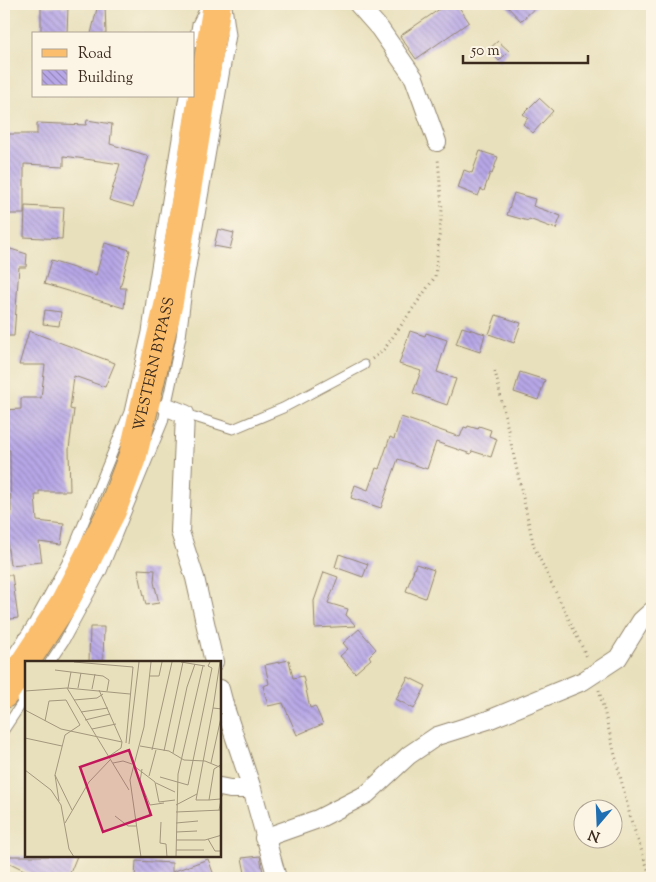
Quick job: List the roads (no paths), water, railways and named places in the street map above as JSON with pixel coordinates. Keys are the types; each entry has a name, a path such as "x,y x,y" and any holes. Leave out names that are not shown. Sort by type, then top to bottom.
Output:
{"main road":[{"name":"WESTERN BYPASS","path":"37,661 64,603 112,511 133,455 169,302 217,4"}],"street":[{"path":"358,4 380,29 414,78 437,142"},
{"path":"167,407 185,414 180,532 195,578 214,661"},
{"path":"264,838 318,819 366,794 409,755 437,736 533,703 583,681 618,658 641,621 652,611"},
{"path":"221,693 252,789 264,838 277,878"},
{"path":"221,786 230,789 252,789"}],"lane":[{"path":"195,36 197,24 207,4"},
{"path":"51,661 64,641 102,571 163,422 182,337 187,290 231,35 227,4"},
{"path":"4,667 34,622 70,556 130,412 147,332 152,286 184,98"},
{"path":"185,414 233,428 283,408 364,365"},
{"path":"4,730 20,697"}]}
